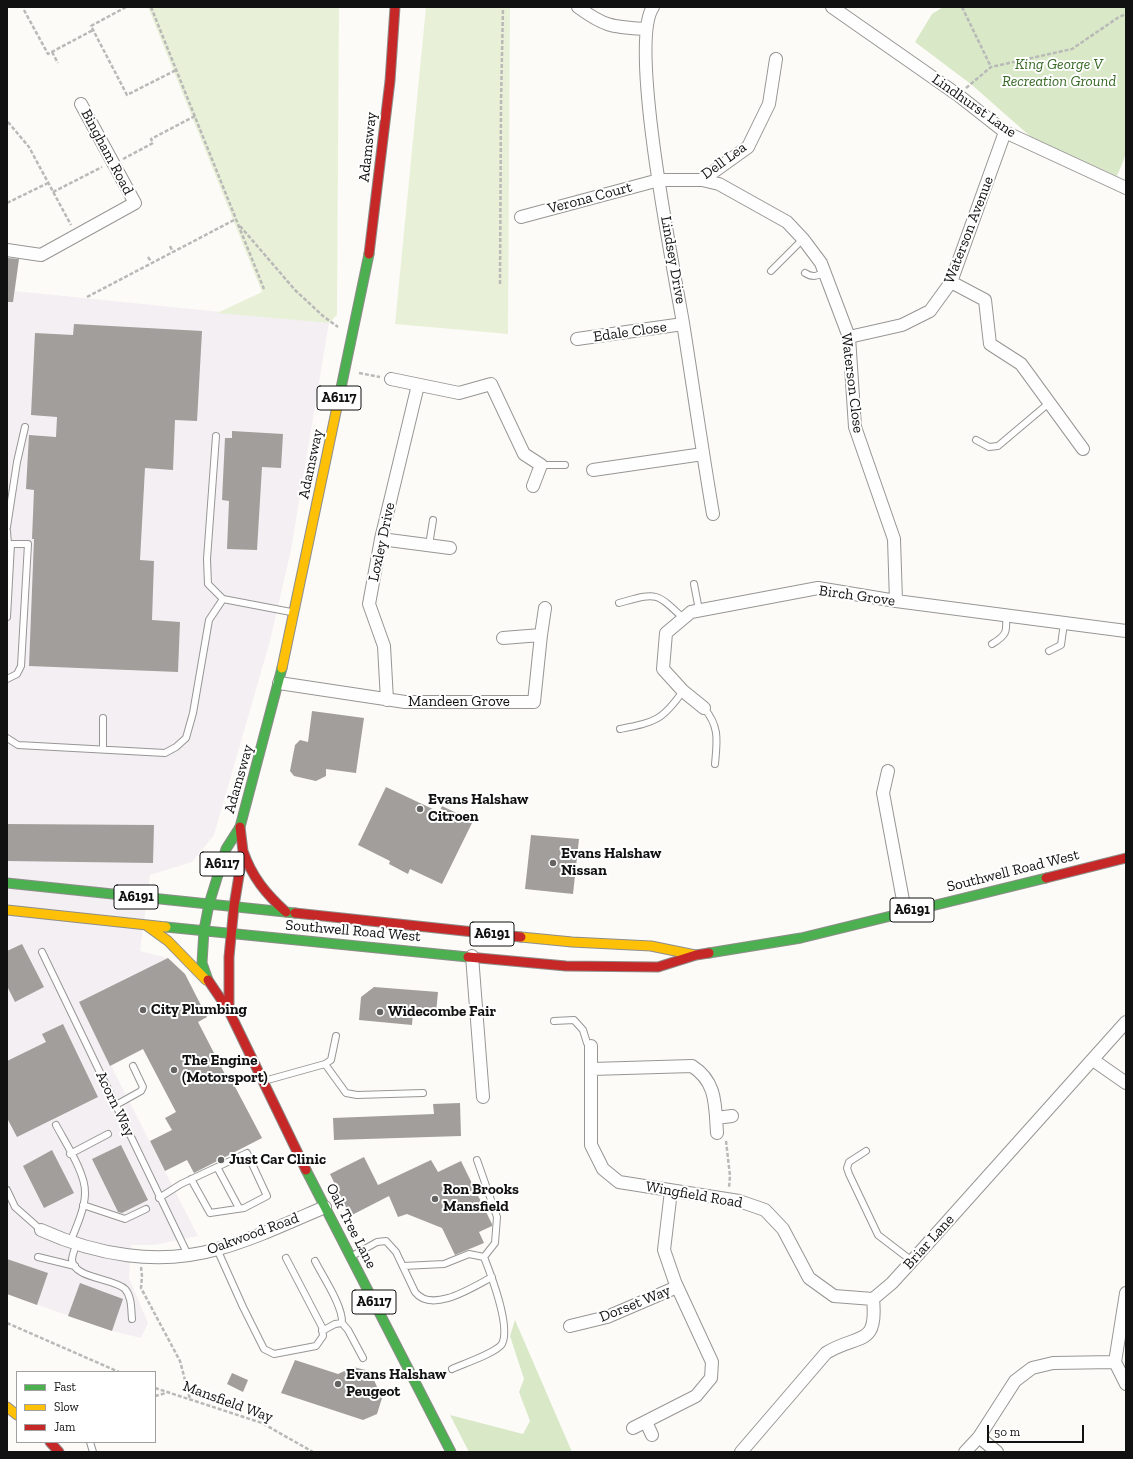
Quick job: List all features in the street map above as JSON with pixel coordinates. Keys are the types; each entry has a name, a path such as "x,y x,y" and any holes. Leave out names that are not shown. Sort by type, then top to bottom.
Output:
{"main road":[{"name":"Adamsway","path":"209,904 226,849 240,827 279,683 372,241 390,81 395,7"},
{"name":"Adamsway","path":"234,906 243,851 240,827"},
{"path":"243,851 249,870 256,884 286,912"},
{"name":"Southwell Road West","path":"7,910 232,934 566,966 658,967 696,955 802,938 905,911 1126,858"},
{"name":"Southwell Road West","path":"7,883 572,942 651,946 696,955"},
{"path":"63,890 106,903"},
{"path":"209,904 220,916 236,921"},
{"name":"A6117","path":"204,930 209,904"},
{"name":"A6117","path":"232,934 236,921 234,906"},
{"path":"195,916 217,922 232,934"},
{"path":"145,924 168,941 210,985"},
{"name":"Oak Tree Lane","path":"204,930 202,963 210,985 229,1011 262,1081 350,1257 451,1452"},
{"path":"322,933 357,946"},
{"name":"Oak Tree Lane","path":"229,1011 229,957 232,934"},
{"path":"7,1407 16,1414"},
{"path":"51,1443 60,1452"}],"street":[{"path":"578,7 594,19 613,27 646,29"},
{"name":"Lindsey Drive","path":"653,7 646,29 646,78 659,180 713,514"},
{"name":"Lindhurst Lane","path":"832,7 958,95 1005,132 1126,188"},
{"name":"Dell Lea","path":"659,180 702,180 748,147 768,104 776,59"},
{"name":"Bingham Road","path":"7,250 41,255 135,203 81,104"},
{"name":"Waterson Avenue","path":"848,337 902,325 930,311 951,282 1005,132"},
{"name":"Verona Court","path":"521,216 659,180"},
{"name":"Waterson Close","path":"702,180 719,184 787,222 803,238 822,263 848,337 855,427 894,540 896,601"},
{"path":"951,282 985,300 990,344 1021,364 1083,448"},
{"name":"Edale Close","path":"577,340 683,324"},
{"path":"391,379 459,393 491,384 524,454 541,465 533,486"},
{"name":"Loxley Drive","path":"387,700 384,646 369,604 381,539 418,385"},
{"path":"593,470 703,454"},
{"path":"381,539 450,548"},
{"name":"Birch Grove","path":"704,708 683,691 663,669 666,633 690,612 818,588 896,601 1126,631"},
{"path":"503,638 541,635 545,608"},
{"name":"Mandeen Grove","path":"279,683 405,702 534,702 541,635"},
{"path":"888,771 883,793 905,911"},
{"path":"472,956 483,1097"},
{"name":"Briar Lane","path":"872,1299 892,1283 1126,1022"},
{"name":"Wingfield Road","path":"591,1046 591,1145 603,1169 619,1182 739,1201 765,1210 783,1229 809,1278 834,1296 872,1299"},
{"path":"1093,1060 1126,1084"},
{"path":"592,1069 692,1066 704,1074 711,1085 717,1133"},
{"path":"716,1118 732,1116"},
{"path":"633,1428 696,1396 711,1378 712,1362 677,1287 664,1250 671,1191"},
{"name":"Oakwood Road","path":"41,1230 74,1244 139,1257 154,1258 188,1255 217,1249 250,1238 325,1207"},
{"name":"Dorset Way","path":"570,1326 607,1317 677,1287"},
{"path":"1126,1293 1115,1362 1126,1384"},
{"path":"741,1452 826,1353 840,1345 857,1341 871,1332 875,1318 872,1299"},
{"path":"965,1452 979,1437 1015,1381 1032,1368 1053,1362 1115,1362"},
{"path":"646,1422 652,1435"},
{"path":"979,1437 997,1452"}],"lane":[{"path":"771,271 803,238"},
{"path":"805,273 812,277 825,272"},
{"path":"976,440 989,447 998,446 1049,403"},
{"path":"7,527 17,462 25,427"},
{"path":"216,436 207,559 208,584 223,600 294,613"},
{"path":"541,465 565,465"},
{"path":"428,545 433,520"},
{"path":"7,531 8,544 28,544 21,666 17,674 7,678"},
{"path":"7,617 11,544"},
{"path":"694,584 699,610"},
{"path":"619,603 644,596 656,596 665,601 683,618"},
{"path":"7,738 18,745 103,750 165,753 176,747 186,738 193,713 209,620 223,600"},
{"path":"992,644 1002,639 1007,631 1006,615"},
{"path":"1049,651 1061,645 1064,623"},
{"path":"620,729 650,723 661,717 670,709 683,691"},
{"path":"704,708 713,718 717,732 715,764"},
{"path":"103,718 103,750"},
{"name":"Acorn Way","path":"42,952 188,1255"},
{"path":"554,1021 574,1020 583,1030 587,1043 591,1046"},
{"path":"262,1081 325,1064 331,1060 336,1036"},
{"path":"325,1064 346,1093 357,1095 423,1094"},
{"path":"116,1105 141,1091 143,1087 133,1066"},
{"path":"56,1125 82,1178 85,1191 72,1259 75,1266 83,1273 124,1288 130,1297 132,1319"},
{"path":"70,1154 108,1134"},
{"path":"866,1151 849,1162 847,1168 849,1174 878,1235 912,1261"},
{"path":"159,1197 192,1179 247,1153 267,1196 239,1208 210,1212 192,1179"},
{"path":"477,1160 497,1217 495,1243 484,1257"},
{"path":"217,1167 239,1208"},
{"path":"7,1190 15,1207 41,1230"},
{"path":"83,1205 125,1219 146,1209"},
{"path":"350,1257 377,1242 386,1241 396,1252 404,1266 415,1292 420,1297 427,1300 449,1298 492,1277"},
{"path":"217,1249 264,1349 274,1354 316,1346 323,1336 322,1331 286,1258"},
{"path":"404,1266 444,1264 469,1254 484,1257"},
{"path":"38,1257 75,1266"},
{"path":"452,1369 496,1350 502,1344 504,1333 498,1292 484,1257"},
{"path":"316,1261 341,1312 342,1323 348,1330 363,1358"},
{"path":"322,1331 335,1324 342,1323"}],"path":[{"path":"126,7 91,26 127,95 176,70"},
{"path":"151,7 264,289"},
{"path":"500,284 503,7"},
{"path":"962,7 991,67"},
{"path":"24,10 48,54 93,30"},
{"path":"958,95 991,67 1072,48 1126,14"},
{"path":"52,52 58,63"},
{"path":"53,192 153,143 151,139 195,116"},
{"path":"7,122 29,147 76,235"},
{"path":"7,203 48,183"},
{"path":"87,297 236,219"},
{"path":"238,225 295,290 351,340"},
{"path":"170,246 173,252"},
{"path":"148,257 152,263"},
{"path":"345,370 391,379"},
{"path":"717,1133 725,1135 730,1176 727,1199"},
{"path":"139,1257 142,1276 141,1288 180,1361 190,1399"},
{"path":"7,1323 117,1371"},
{"name":"Mansfield Way","path":"156,1388 262,1424 313,1452"},
{"path":"156,1396 166,1393"}],"shaded area":[{"path":"7,257 19,258 15,291 329,323 291,550 270,641 214,835 192,862 150,875 140,951 168,958 79,1003 198,1236 154,1245 131,1245 129,1278 148,1323 141,1338 112,1331 7,1294"}],"green space":[{"path":"148,7 339,7 337,315 329,323 217,313 262,292"},
{"path":"426,7 510,7 508,334 395,324"},
{"name":"King George V Recreation Ground","path":"943,7 1126,7 1126,154 1117,176 1031,137 972,85 915,42 932,14"},
{"path":"515,1320 572,1452 469,1452 450,1415 523,1434 530,1421 519,1392 524,1379 510,1336"}],"building":[{"path":"7,258 19,259 13,302 7,302"},
{"path":"74,324 202,331 197,421 175,420 173,470 145,468 140,560 154,561 152,620 180,622 178,672 29,666 34,539 32,539 34,490 26,489 29,435 56,437 57,417 31,415 35,333 73,335"},
{"path":"232,431 283,434 281,468 262,467 257,550 227,549 229,501 222,500 225,438 232,438"},
{"path":"312,711 364,718 356,773 326,769 326,776 316,781 294,776 290,771 295,745 300,740 308,742"},
{"path":"386,787 439,812 442,806 473,821 442,884 410,869 408,874 389,864 390,861 358,845"},
{"path":"7,824 154,825 153,863 7,861"},
{"path":"531,835 579,839 573,894 525,889"},
{"path":"22,944 44,987 15,1002 7,986 7,951"},
{"path":"168,958 185,974 207,1017 198,1022 230,1084 233,1083 262,1138 194,1173 187,1160 165,1171 150,1141 172,1130 165,1118 176,1112 143,1049 110,1066 79,1002"},
{"path":"374,987 438,992 436,1013 413,1011 412,1025 359,1020 361,997"},
{"path":"63,1024 98,1097 17,1137 7,1118 7,1061 46,1042 42,1034"},
{"path":"460,1103 461,1136 334,1140 333,1118 434,1114 433,1104"},
{"path":"121,1145 148,1200 122,1213 118,1212 92,1159"},
{"path":"52,1150 74,1193 44,1208 23,1166"},
{"name":"Ron Brooks Mansfield","path":"364,1157 378,1185 431,1160 438,1172 461,1161 492,1224 492,1226 479,1232 484,1243 455,1255 442,1228 407,1214 398,1217 389,1196 350,1216 330,1174"},
{"path":"7,1259 48,1273 37,1305 7,1294"},
{"path":"80,1283 123,1299 112,1331 68,1316"},
{"path":"295,1360 338,1374 353,1367 370,1371 382,1398 377,1414 363,1420 281,1393"},
{"path":"232,1373 248,1380 243,1392 227,1384"}],"traffic: fast":[{"path":"337,407 369,254"},
{"path":"208,980 202,963 204,930 209,904 226,849 240,827 282,668"},
{"path":"709,953 801,938 1046,878"},
{"path":"7,883 295,913"},
{"path":"166,927 468,957"},
{"path":"306,1170 451,1452"}],"traffic: slow":[{"path":"282,668 337,407"},
{"path":"7,910 166,927"},
{"path":"146,925 168,941 206,980"},
{"path":"521,937 572,942 651,946 695,955"},
{"path":"7,1407 16,1414"}],"traffic: jam":[{"path":"369,254 390,81 395,7"},
{"path":"229,1011 229,957 234,906 243,851 240,827"},
{"path":"243,851 255,877 272,899 286,912"},
{"path":"1046,878 1126,858"},
{"path":"295,913 521,937"},
{"path":"468,957 566,966 658,967 696,955 709,953"},
{"path":"208,980 229,1011 306,1170"},
{"path":"51,1443 59,1452"}],"place":[{"name":"Evans Halshaw Citroen","path":"420,809"},
{"name":"Evans Halshaw Nissan","path":"553,863"},
{"name":"City Plumbing","path":"143,1010"},
{"name":"Widecombe Fair","path":"380,1012"},
{"name":"The Engine (Motorsport)","path":"174,1070"},
{"name":"Just Car Clinic","path":"221,1160"},
{"name":"Ron Brooks Mansfield","path":"435,1199"},
{"name":"Evans Halshaw Peugeot","path":"338,1384"}]}
